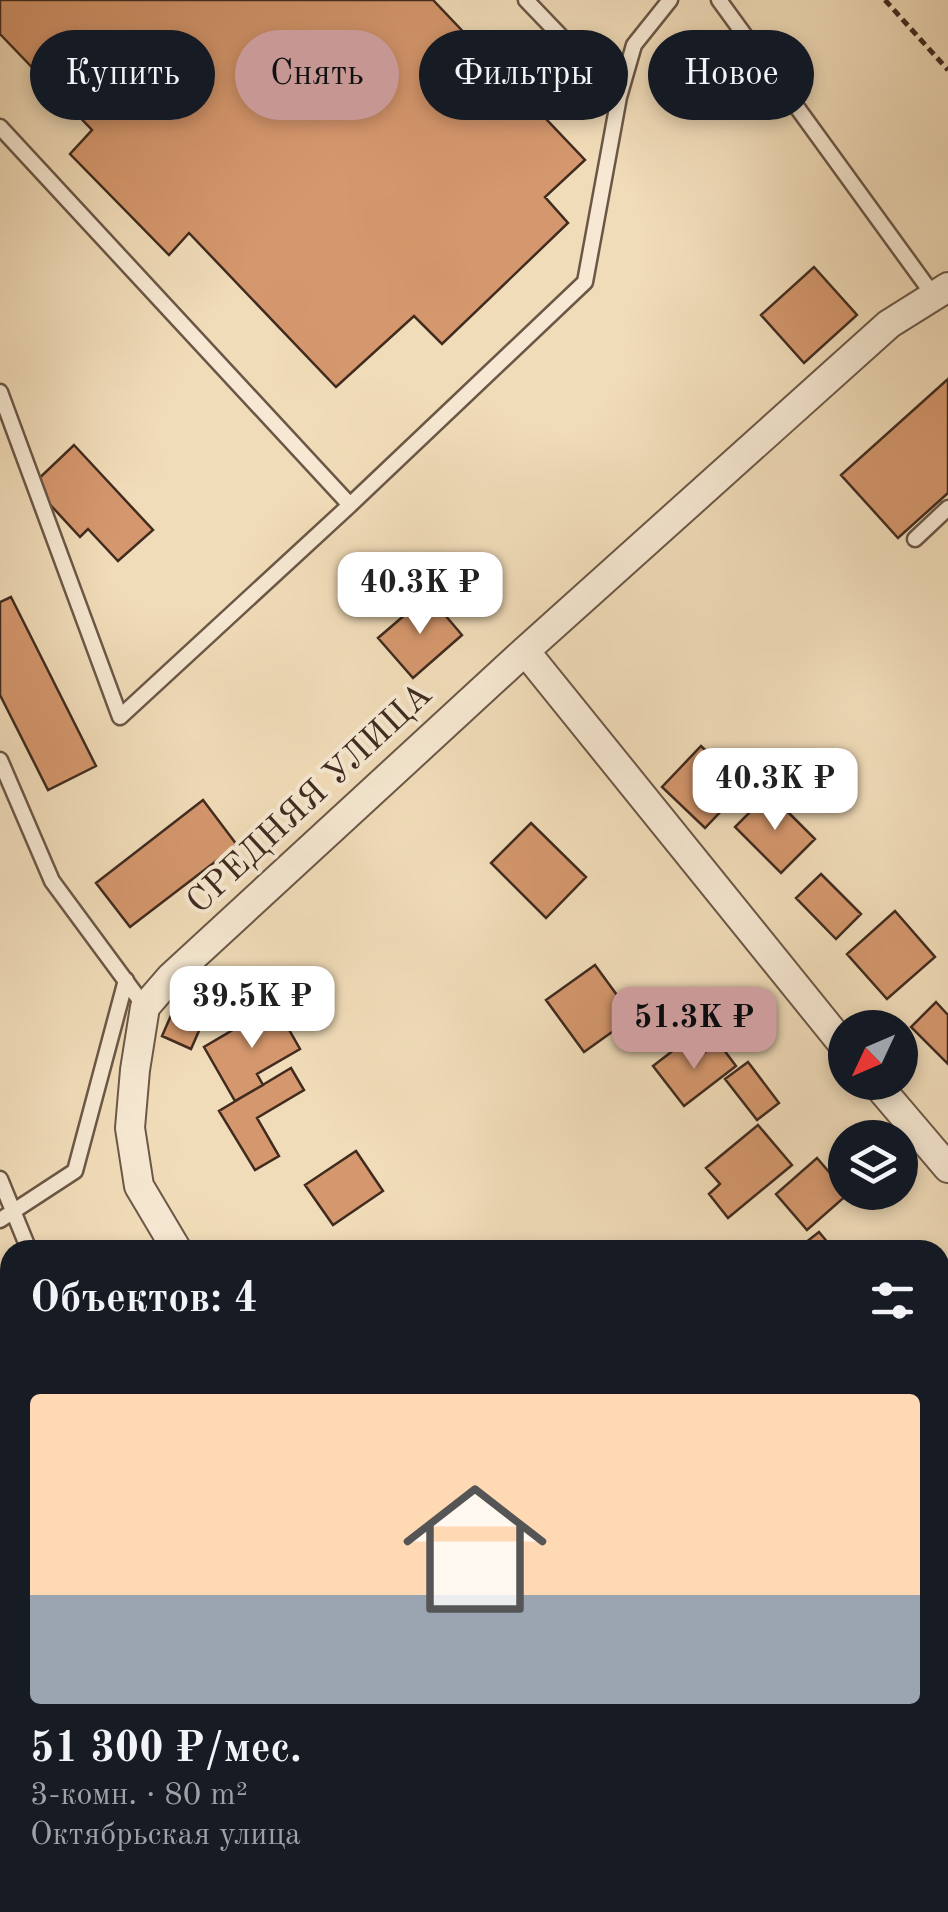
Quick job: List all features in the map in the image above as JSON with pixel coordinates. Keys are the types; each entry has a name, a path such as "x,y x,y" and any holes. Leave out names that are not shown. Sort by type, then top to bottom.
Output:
{"street":[{"name":"СРЕДНЯЯ УЛИЦА","path":"145,1007 172,977 525,651 889,324 941,291"},
{"path":"525,651 828,1026"},
{"path":"145,1007 134,1070 130,1128 140,1186 171,1240"},
{"path":"890,1100 948,1168"}],"lane":[{"path":"526,0 554,30"},
{"path":"628,66 634,45 670,0"},
{"path":"719,0 941,291"},
{"path":"0,392 120,717 350,506 585,282 615,120"},
{"path":"0,127 350,506"},
{"path":"915,539 948,508"},
{"path":"0,760 52,881 145,1007"},
{"path":"6,1216 76,1171 126,980"},
{"path":"0,1179 6,1216 22,1240"}],"path":[{"path":"885,0 948,70"}],"building":[{"path":"0,0 433,0 462,30 419,30 419,120 547,120 585,160 545,197 568,223 442,344 414,316 336,387 189,233 169,255 70,154 92,130 82,120 215,120 215,30 30,30 30,65 0,34"},
{"path":"814,267 857,315 804,363 761,315"},
{"path":"948,379 948,493 898,538 841,475"},
{"path":"74,445 153,530 118,561 88,529 80,537 32,485"},
{"path":"428,595 462,635 413,678 378,638"},
{"path":"11,597 96,766 48,790 0,695 0,602"},
{"path":"701,746 744,787 705,828 662,787"},
{"path":"769,793 815,839 781,873 735,827"},
{"path":"203,800 237,845 130,927 96,883"},
{"path":"531,823 586,877 546,918 491,863"},
{"path":"821,874 861,914 836,939 796,898"},
{"path":"895,911 935,957 887,999 847,954"},
{"path":"595,965 633,1017 584,1052 546,1000"},
{"path":"190,972 219,985 191,1049 162,1036"},
{"path":"936,1002 948,1015 948,1064 918,1034 918,1020"},
{"path":"275,1005 300,1049 257,1074 263,1085 235,1101 204,1047"},
{"path":"718,1042 736,1066 684,1106 653,1066 679,1046 692,1062"},
{"path":"748,1062 779,1103 757,1120 725,1079"},
{"path":"291,1068 304,1090 257,1118 279,1156 255,1170 219,1111"},
{"path":"758,1125 792,1165 728,1218 709,1194 720,1184 706,1168"},
{"path":"356,1151 383,1191 333,1225 305,1185"},
{"path":"817,1158 828,1171 830,1210 807,1230 776,1194"},
{"path":"819,1232 826,1240 809,1240"}]}
